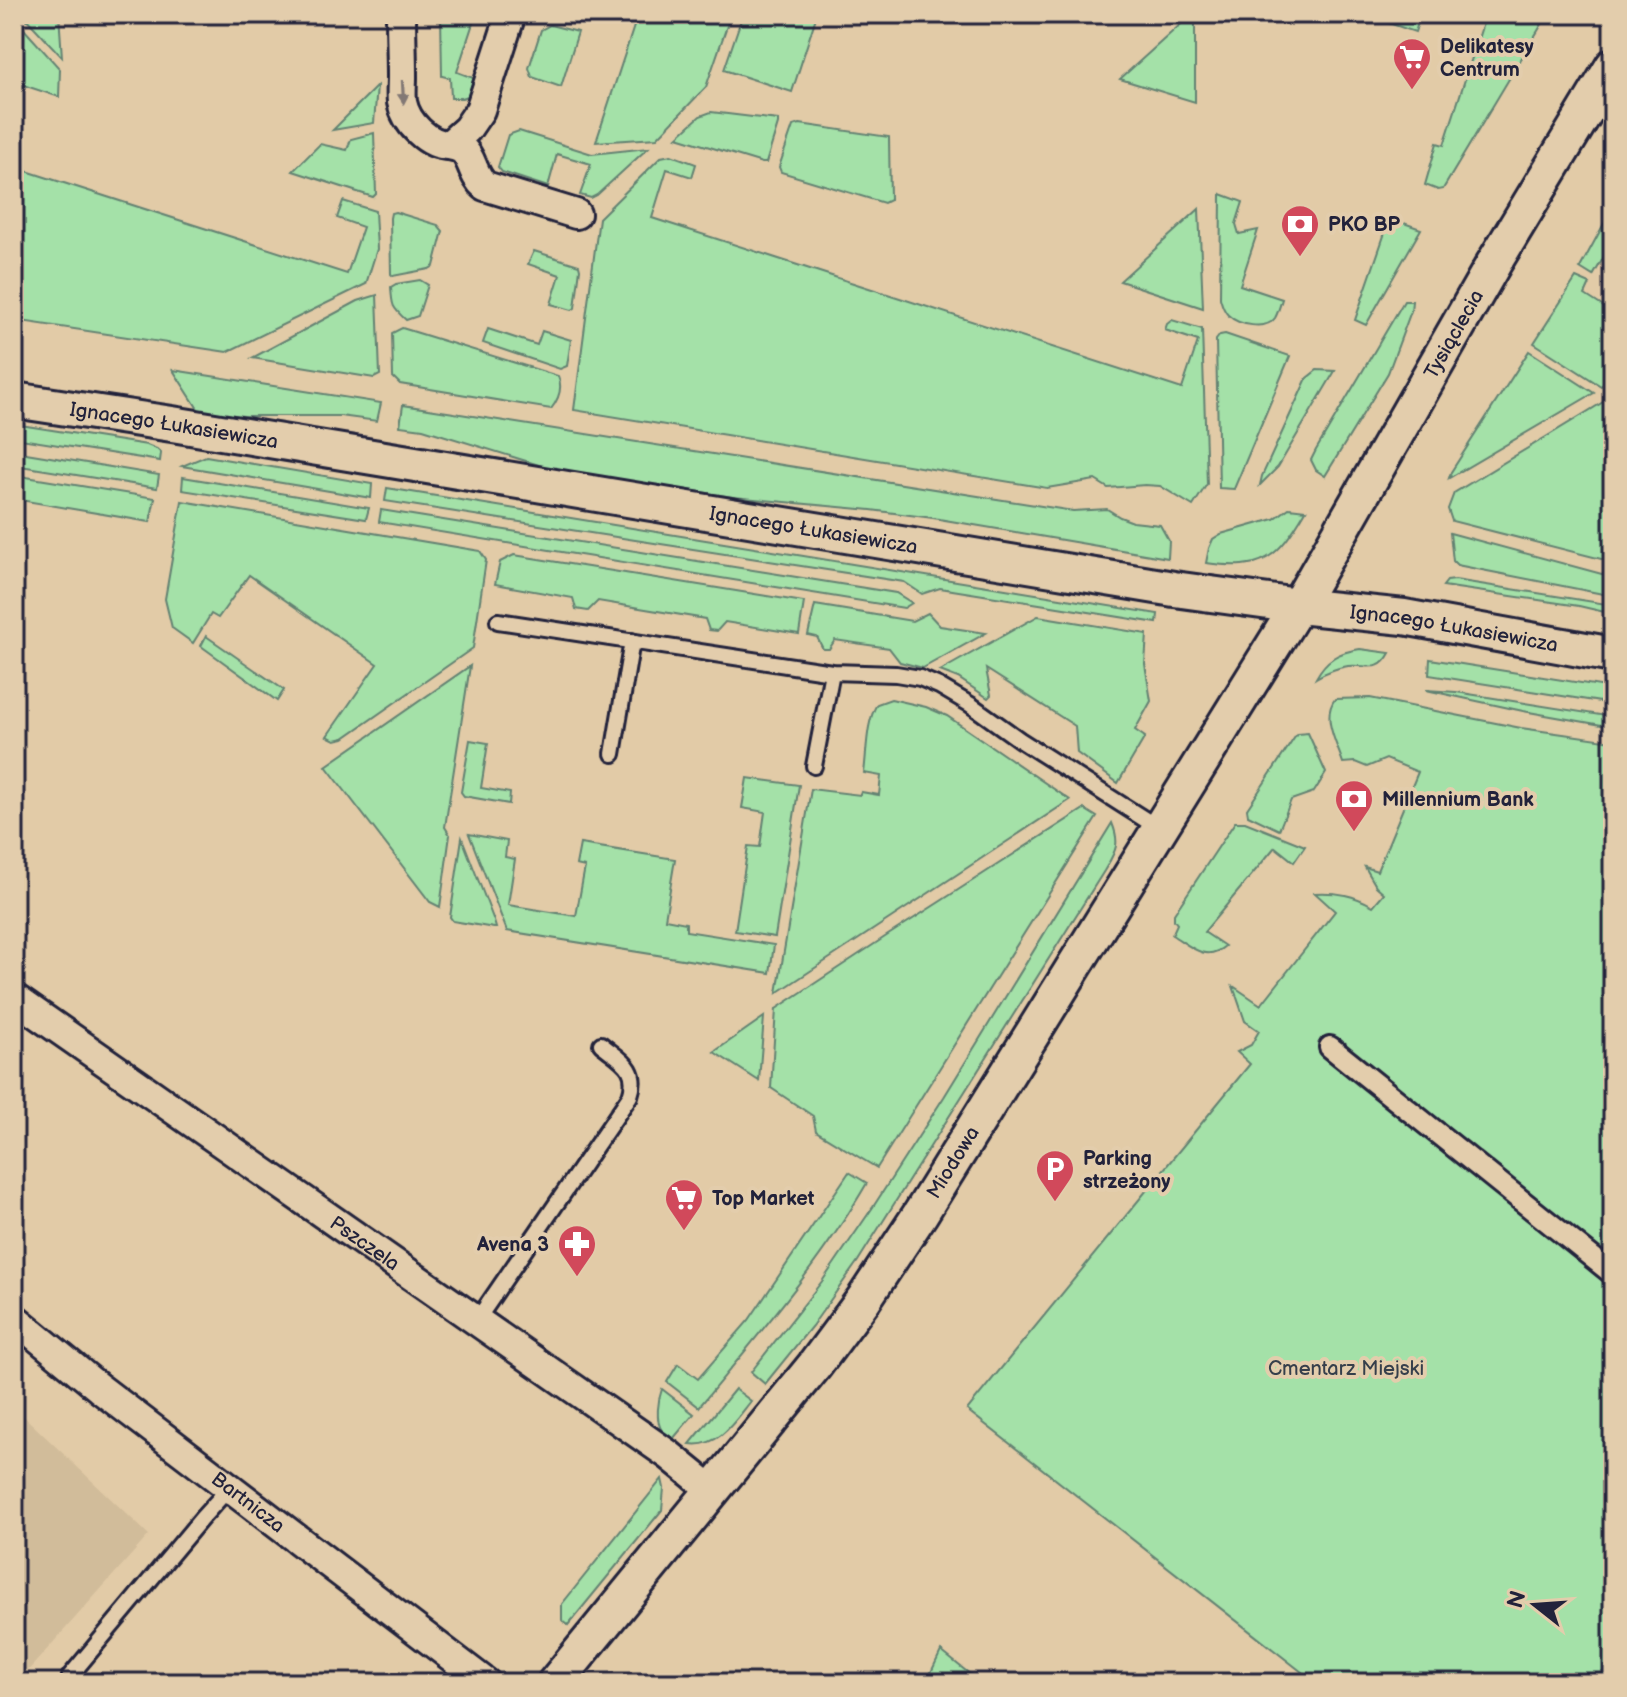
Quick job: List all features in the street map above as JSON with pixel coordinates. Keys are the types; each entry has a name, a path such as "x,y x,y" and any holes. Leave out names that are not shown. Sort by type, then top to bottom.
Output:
{"street":[{"path":"401,14 402,102 407,117 419,131 434,142 463,150 477,179 485,186 576,214"},
{"path":"449,145 467,129 480,110 511,14"},
{"name":"Tysiąclecia","path":"1298,606 1494,263 1613,66"},
{"name":"Ignacego Łukasiewicza","path":"14,400 1174,589 1404,617 1613,655"},
{"name":"Miodowa","path":"555,1683 815,1365 864,1299 921,1213 1298,606"},
{"name":"Pszczela","path":"14,998 669,1455 712,1490"},
{"path":"1330,1047 1613,1274"},
{"name":"Bartnicza","path":"14,1318 99,1388 486,1683"}],"lane":[{"path":"498,621 832,672 920,678 971,705 1160,829"},
{"path":"613,754 632,641"},
{"path":"814,766 832,672"},
{"path":"477,1320 630,1096 634,1084 629,1068 601,1044"},
{"path":"72,1683 70,1676 229,1488"}],"shaded area":[{"path":"14,1407 149,1535 17,1683 14,1683"}],"green space":[{"path":"22,14 59,14 62,57"},
{"path":"441,14 476,14 457,72 476,79 468,96 462,98 451,98 450,78 442,76"},
{"path":"638,14 731,14 706,87 657,138 596,142"},
{"path":"743,14 817,14 792,92 724,70"},
{"path":"1195,14 1195,102 1120,79"},
{"path":"1385,14 1421,14 1415,32 1383,21"},
{"path":"1486,14 1548,14 1443,189 1438,190 1425,185 1437,143 1444,145"},
{"path":"14,18 60,69 59,97 14,82"},
{"path":"550,25 578,32 561,87 532,77 529,68 541,30"},
{"path":"377,86 374,123 333,130"},
{"path":"711,112 778,120 766,163 677,137 700,116"},
{"path":"800,124 889,137 890,200 884,203 781,172 779,167 793,126"},
{"path":"519,131 592,154 648,148 591,198 580,195 591,164 557,154 548,187 502,172 498,167 508,135"},
{"path":"374,133 376,194 373,197 293,171 320,144 347,150 351,139"},
{"path":"671,155 696,164 692,177 667,169 652,218 1182,389 1198,341 1165,330 1167,324 1172,320 1202,329 1207,484 1193,506 1160,486 1108,488 1095,480 1047,488 574,410 599,218 661,157"},
{"path":"14,167 347,274 363,227 337,218 343,201 375,211 377,249 366,284 227,352 14,320"},
{"path":"1221,194 1243,202 1236,224 1239,234 1258,230 1240,285 1282,299 1271,322 1252,325 1238,322 1228,315 1222,305"},
{"path":"1613,207 1613,259 1605,255 1593,276 1580,268"},
{"path":"1199,209 1203,308 1120,281"},
{"path":"391,213 438,225 443,231 434,266 391,274 390,218"},
{"path":"1395,220 1421,229 1366,325 1355,320 1388,224"},
{"path":"534,251 579,265 575,308 572,310 551,304 560,275 528,264"},
{"path":"1576,278 1590,284 1585,295 1613,313 1613,376 1601,386 1534,343"},
{"path":"420,280 428,285 418,316 406,320 394,306 391,287"},
{"path":"377,295 380,375 374,378 252,358 358,301"},
{"path":"1404,301 1412,301 1411,311 1388,373 1325,476 1316,470 1311,460"},
{"path":"402,328 558,376 558,397 551,409 400,384 393,377 392,333"},
{"path":"488,329 537,345 542,331 571,340 567,366 560,369 483,343"},
{"path":"1225,334 1290,356 1234,489 1219,488 1216,340"},
{"path":"1529,351 1594,393 1449,478 1451,472"},
{"path":"173,370 381,403 377,421 340,416 244,416 200,412"},
{"path":"1317,370 1335,371 1278,467 1260,485 1307,378"},
{"path":"1605,401 1613,407 1613,562 1452,521 1448,509 1454,493"},
{"path":"403,405 1073,511 1107,509 1133,522 1160,525 1169,541 1168,558 933,518 733,497 555,470 423,429 400,426"},
{"path":"14,424 147,445 161,453 160,461 14,438"},
{"path":"14,451 159,475 157,488 14,465"},
{"path":"206,456 372,484 371,498 182,466"},
{"path":"14,475 155,498 150,522 14,499"},
{"path":"183,477 369,508 366,519 182,490"},
{"path":"387,488 1158,614 1157,623 940,588 922,594 904,582 385,501"},
{"path":"182,501 480,551 486,560 473,648 344,738 335,740 327,736 377,664 249,575 218,618 211,614 193,643 172,628 165,599"},
{"path":"1289,508 1306,510 1286,540 1267,558 1242,565 1206,563 1213,539 1274,519"},
{"path":"381,510 896,593 912,603 904,608 379,522"},
{"path":"1450,533 1613,577 1613,596 1457,565 1453,561"},
{"path":"514,555 804,602 799,634 725,622 717,631 709,630 705,619 598,601 588,611 576,609 573,598 495,584 500,562"},
{"path":"1447,581 1613,605 1613,614 1443,586"},
{"path":"815,605 912,621 928,613 940,626 986,633 923,668 900,662 889,648 835,640 829,649 823,649 817,637 808,635"},
{"path":"1038,616 1147,634 1145,664 1151,701 1135,730 1145,737 1118,783 1077,753 1075,726 986,669 991,695 988,698 958,678 940,671"},
{"path":"206,636 284,690 277,701 201,646"},
{"path":"1360,649 1390,653 1377,666 1344,667 1316,678 1334,658"},
{"path":"1430,659 1613,688 1613,704 1429,675"},
{"path":"470,666 445,827 450,835 440,907 430,902 326,766"},
{"path":"1426,690 1613,717 1613,727 1523,711"},
{"name":"Cmentarz Miejski","path":"1370,698 1521,728 1613,741 1613,1683 1316,1683 967,1410 1250,1064 1237,1052 1251,1045 1259,1031 1245,1021 1233,986 1261,1005 1335,911 1315,893 1345,895 1373,906 1384,893 1365,867 1377,871 1418,772 1386,759 1367,767 1355,762 1343,763 1330,722 1331,706 1335,699"},
{"path":"891,699 926,707 947,716 1070,800 777,993 811,789 879,795 881,776 864,773 868,737 877,704"},
{"path":"1308,733 1326,773 1314,792 1291,800 1279,830 1248,815 1247,809 1297,734"},
{"path":"470,740 488,743 481,788 510,793 509,804 464,796 461,792"},
{"path":"747,778 799,785 775,937 735,931 748,846 760,847 765,812 742,808"},
{"path":"1084,809 1097,817 877,1168 816,1131 813,1116 771,1088 776,1009"},
{"path":"1235,822 1245,822 1305,846 1294,862 1275,847 1204,932 1225,946 1218,951 1205,953 1172,935 1177,924 1174,914"},
{"path":"1112,823 1116,848 1104,871 858,1261 812,1326 765,1384 751,1372 823,1280 873,1207"},
{"path":"469,834 507,841 505,857 515,859 508,905 576,916 585,867 576,865 580,844 675,859 665,919 686,923 686,931 774,945 770,973 507,931"},
{"path":"462,838 496,928 453,921 450,917"},
{"path":"764,1017 759,1081 714,1052"},
{"path":"849,1172 867,1183 849,1213 788,1298 699,1407 667,1382 678,1364 698,1379 749,1320"},
{"path":"662,1389 694,1414 673,1439 662,1431 658,1421"},
{"path":"735,1389 751,1401 739,1417 710,1442 690,1444"},
{"path":"662,1479 662,1510 568,1625 562,1620 562,1604"},
{"path":"941,1651 981,1683 926,1683"}],"place":[{"name":"Delikatesy Centrum","path":"1412,91"},
{"name":"PKO BP","path":"1300,258"},
{"name":"Millennium Bank","path":"1354,833"},
{"name":"Parking strzeżony","path":"1055,1203"},
{"name":"Top Market","path":"684,1232"},
{"name":"Avena 3","path":"577,1278"}]}
